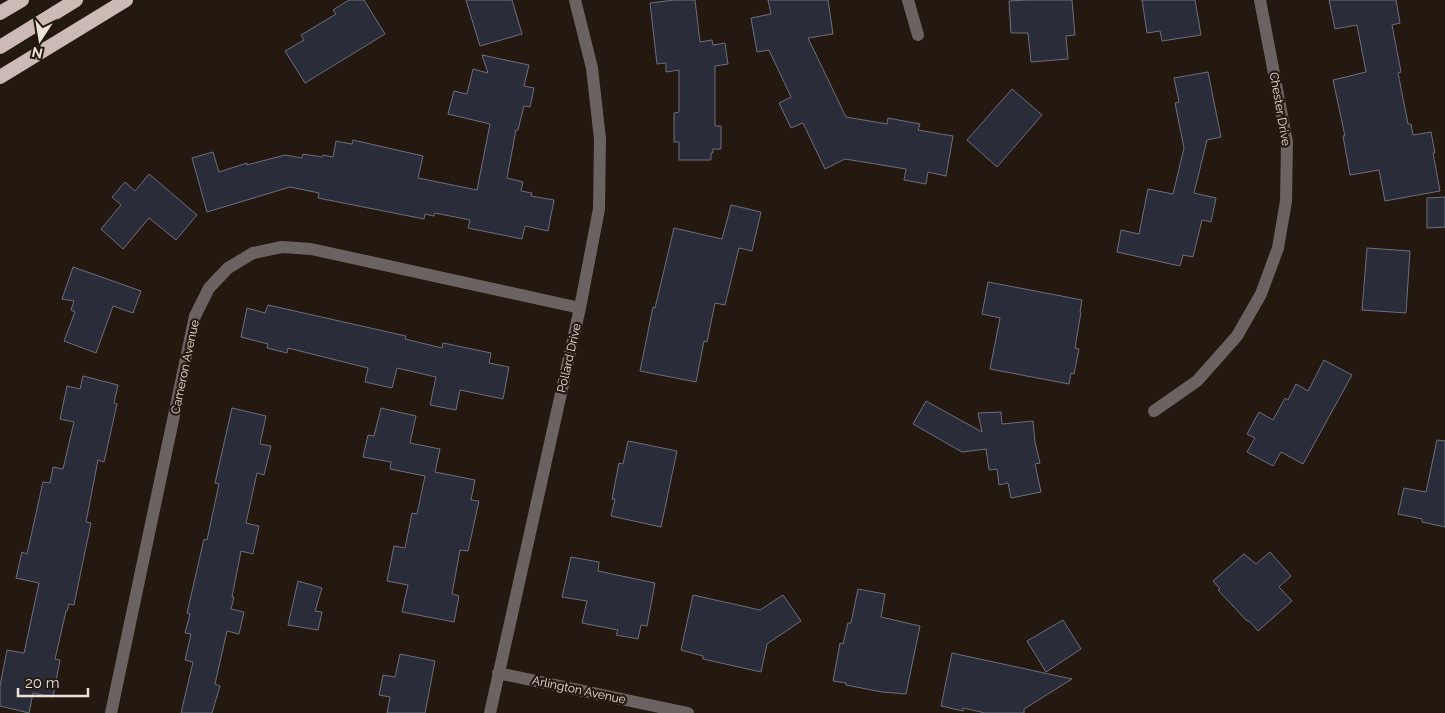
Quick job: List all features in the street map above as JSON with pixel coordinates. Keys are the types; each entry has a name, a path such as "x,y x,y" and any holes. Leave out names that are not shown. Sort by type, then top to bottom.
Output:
{"highway":[{"path":"0,13 22,0"},
{"path":"0,47 76,0"},
{"path":"0,77 126,0"}],"street":[{"name":"Pollard Drive","path":"490,713 580,308 599,209 600,139 592,68 575,0"},
{"path":"908,0 918,34"},
{"name":"Chester Drive","path":"1154,411 1197,381 1237,336 1261,294 1278,248 1286,200 1287,142 1260,0"},
{"name":"Cameron Avenue","path":"111,713 195,316 209,288 228,268 254,253 282,247 311,249 580,308"},
{"name":"Arlington Avenue","path":"498,673 688,713"}],"building":[{"path":"349,0 364,0 385,34 305,83 285,51 304,40 301,35 336,14 333,10"},
{"path":"466,0 512,0 522,34 480,46"},
{"path":"695,0 700,42 712,40 713,45 725,43 728,64 715,66 715,126 721,126 721,149 713,149 711,160 679,160 679,142 674,142 674,113 679,112 679,70 666,72 666,63 657,64 650,3"},
{"path":"768,0 828,0 833,34 808,38 846,117 887,124 888,118 920,124 918,130 953,136 946,176 928,172 926,184 904,180 906,169 845,159 825,169 803,123 791,128 779,103 791,97 769,50 757,52 751,18 771,14"},
{"path":"1072,0 1075,35 1066,36 1068,59 1031,62 1028,33 1011,33 1009,1"},
{"path":"1142,0 1195,0 1201,35 1162,41 1160,31 1147,33"},
{"path":"1329,0 1396,0 1400,23 1392,25 1401,72 1398,73 1408,124 1411,124 1413,135 1431,132 1440,191 1385,201 1379,170 1350,175 1343,136 1345,136 1333,80 1366,72 1357,25 1335,29"},
{"path":"482,55 529,65 524,86 534,88 530,107 524,106 518,130 516,130 507,178 523,182 521,191 532,193 531,196 554,200 548,231 525,226 522,239 468,228 470,220 435,213 434,216 425,214 424,219 318,198 319,193 290,187 207,212 192,158 213,152 219,172 247,163 247,165 285,155 302,158 303,154 333,157 336,141 352,144 353,140 423,156 418,178 477,190 490,124 448,114 454,91 467,94 473,69 488,73"},
{"path":"1208,72 1221,137 1207,140 1194,193 1216,198 1211,222 1202,220 1193,257 1183,255 1180,266 1117,252 1121,230 1139,234 1148,189 1173,194 1184,148 1175,103 1179,102 1174,78"},
{"path":"1012,89 1042,115 997,167 967,140"},
{"path":"149,174 197,215 176,240 149,218 123,249 101,229 121,205 112,197 125,182 135,191"},
{"path":"1445,197 1445,227 1427,228 1427,198"},
{"path":"731,205 761,212 752,251 739,248 725,305 715,303 707,342 704,341 696,382 640,371 653,307 655,308 674,228 722,239"},
{"path":"1367,248 1410,251 1406,313 1362,310"},
{"path":"73,267 141,291 133,313 113,306 96,353 64,341 75,312 71,310 74,301 62,299"},
{"path":"988,282 1082,300 1075,348 1079,349 1074,374 1071,373 1069,384 990,369 1000,318 982,314"},
{"path":"268,305 406,336 405,339 442,348 443,343 491,353 489,363 509,367 503,399 460,390 456,410 430,405 436,377 397,368 392,388 365,382 368,368 288,348 287,353 267,348 268,344 241,337 247,308 265,313"},
{"path":"1324,360 1352,375 1303,464 1281,452 1273,466 1247,452 1255,438 1247,434 1259,412 1273,420 1285,398 1288,400 1296,384 1308,391"},
{"path":"83,376 118,385 114,403 117,404 104,462 98,460 86,522 91,523 74,605 69,604 66,611 55,659 60,660 53,697 33,693 29,713 0,706 0,686 7,650 24,653 39,583 16,578 22,552 27,554 43,482 50,483 53,467 63,469 74,422 60,419 67,386 80,389"},
{"path":"926,401 982,432 978,413 1001,412 1002,424 1033,421 1040,463 1035,464 1041,492 1011,498 1008,483 999,485 997,469 989,470 986,449 962,452 913,424"},
{"path":"232,408 266,416 260,444 271,446 264,475 257,473 246,523 259,526 253,554 241,551 231,609 244,612 239,634 227,631 215,684 220,686 212,713 181,713 193,662 185,660 191,634 185,633 190,614 187,613 204,539 207,540 219,484 215,483"},
{"path":"381,408 416,416 410,443 440,449 435,472 475,480 471,500 479,501 468,551 460,550 452,594 459,596 454,622 402,612 408,585 387,581 394,546 405,548 412,513 417,514 425,476 390,469 391,462 363,457 368,435 374,436"},
{"path":"1437,440 1445,441 1445,527 1422,522 1422,519 1398,514 1404,488 1426,492"},
{"path":"628,441 677,451 661,527 611,516 615,499 612,499 619,463 623,464"},
{"path":"1270,552 1291,576 1279,587 1292,601 1258,631 1218,590 1220,589 1213,581 1244,554 1256,564"},
{"path":"571,557 599,562 598,571 655,583 647,626 641,625 638,639 616,635 618,630 582,623 587,601 562,597"},
{"path":"298,581 322,588 315,611 322,612 318,630 288,625"},
{"path":"858,589 885,594 881,617 920,626 906,694 882,692 833,681 840,643 843,644 848,623 851,623"},
{"path":"693,595 760,610 783,595 801,621 767,644 761,672 703,659 703,656 681,650"},
{"path":"1063,620 1081,649 1046,672 1027,641"},
{"path":"952,653 1072,679 1024,709 1024,713 985,713 963,708 963,711 941,706"},
{"path":"400,654 435,661 425,713 387,713 390,697 379,695 383,675 395,677"}]}
